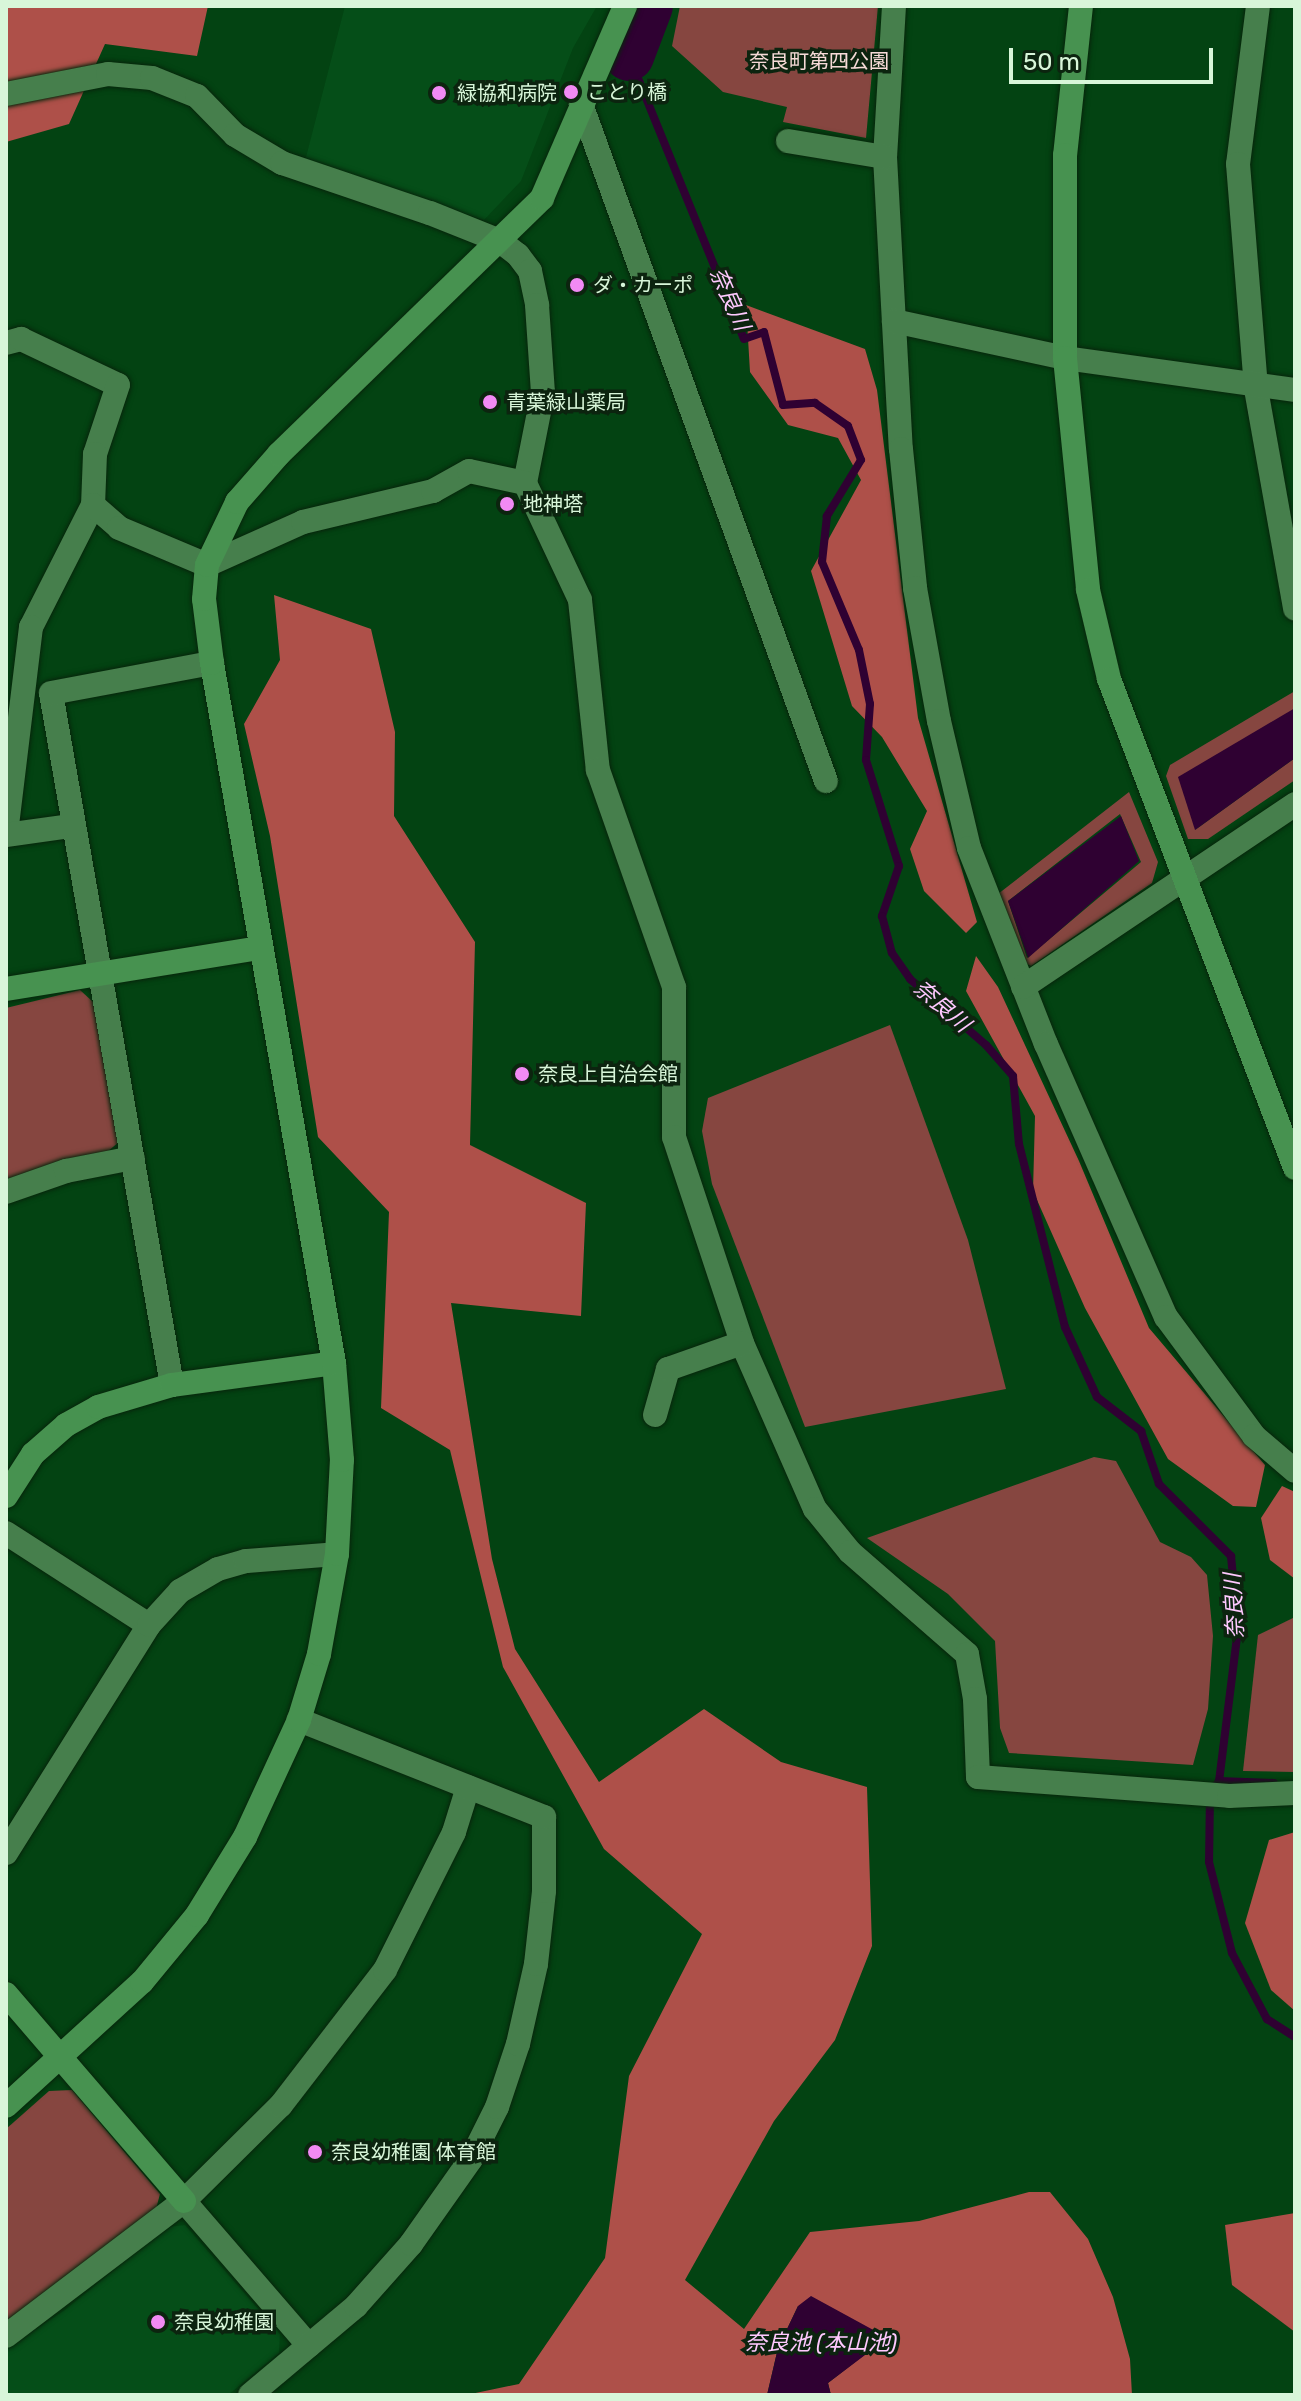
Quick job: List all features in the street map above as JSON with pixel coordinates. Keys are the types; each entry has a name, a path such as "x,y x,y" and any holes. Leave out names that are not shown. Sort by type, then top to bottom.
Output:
{"street":[{"path":"6,2106 142,1982 197,1915 245,1837 299,1720 319,1654 337,1554 342,1460 334,1363 212,663 204,599 207,565 237,502 279,454 542,198 625,6"},
{"path":"894,6 885,157 894,321 915,588 939,721 969,848 1023,987 1166,1317 1246,1427 1295,1471"},
{"path":"1081,6 1065,155 1065,358 1088,590 1109,679 1295,1168"},
{"path":"1258,6 1238,164 1256,389 1295,609"},
{"path":"6,94 108,74 152,78 197,96 235,135 282,163 500,241 530,271 537,305 543,392 525,483 580,600 598,770 674,987 674,1137 742,1343 815,1509 850,1552 967,1654 975,1699 978,1777 1229,1796 1295,1793"},
{"path":"581,104 826,781"},
{"path":"788,141 885,157"},
{"path":"894,321 1065,358 1256,389 1295,390"},
{"path":"6,343 21,339 118,385 95,454 93,505 31,627 6,835 71,826"},
{"path":"93,505 119,528 207,565 303,522 433,491 469,471 525,483"},
{"path":"172,1385 71,826 51,693 212,663"},
{"path":"1023,987 1295,804"},
{"path":"6,989 260,948"},
{"path":"6,1192 66,1171 133,1158"},
{"path":"655,1415 668,1369 742,1343"},
{"path":"6,1496 33,1454 66,1425 98,1407 172,1385 334,1363"},
{"path":"6,1533 149,1625"},
{"path":"6,1853 149,1625 180,1591 218,1569 276,1555 337,1554"},
{"path":"250,2395 356,2306 402,2254 471,2159 497,2107 518,2044 536,1964 544,1817 299,1720"},
{"path":"6,2336 184,2201 281,2105 385,1970 454,1832 468,1787"},
{"path":"6,1994 309,2346"}],"shaded area":[{"path":"6,6 208,6 197,56 105,44 69,124 6,142"},
{"name":"緑協和病院","path":"345,6 597,6 573,48 521,181 484,220 305,161"},
{"path":"746,305 865,349 877,390 918,718 977,922 966,933 924,891 910,849 927,811 882,737 852,706 811,571 861,480 838,438 788,425 750,372"},
{"path":"274,595 371,629 395,732 394,816 475,942 470,1145 586,1203 581,1316 451,1303 492,1559 515,1649 599,1782 704,1709 781,1762 867,1787 872,1946 835,2040 774,2121 685,2280 744,2329 810,2232 919,2221 1029,2192 1050,2192 1088,2239 1113,2297 1130,2359 1132,2395 831,2395 828,2383 872,2349 798,2306 778,2348 767,2395 466,2395 519,2384 605,2258 629,2076 702,1934 604,1849 503,1667 450,1450 381,1408 389,1212 318,1137 270,836 244,724 280,660"},
{"path":"976,956 998,987 1079,1161 1149,1328 1265,1465 1256,1507 1233,1506 1168,1459 1085,1308 1033,1191 1035,1116 966,991"},
{"path":"1282,1486 1295,1492 1295,1579 1270,1560 1261,1518"},
{"path":"1295,1832 1295,2011 1271,1990 1245,1923 1269,1840"},
{"path":"1295,2213 1295,2332 1232,2285 1225,2225"},
{"name":"奈良幼稚園","path":"185,2225 280,2334 279,2353 228,2395 6,2395 6,2349 65,2310 167,2227"}],"green space":[{"name":"奈良町第四公園","path":"680,6 878,6 866,138 783,122 787,107 723,92 672,46"},
{"path":"1295,691 1295,709 1195,830 1295,758 1295,780 1208,839 1188,839 1166,776 1170,765"},
{"path":"1129,792 1158,862 1152,883 1031,966 1025,963 998,894","holes":["1120,814 1141,862 1027,958 1008,901"]},
{"path":"80,990 93,1002 119,1142 107,1152 6,1179 6,1008"},
{"path":"890,1025 968,1240 1006,1389 805,1427 712,1184 702,1131 708,1098"},
{"path":"1094,1457 1116,1461 1160,1542 1191,1557 1207,1575 1213,1636 1208,1709 1193,1765 1009,1753 1000,1728 995,1641 948,1594 867,1538"},
{"path":"1295,1617 1295,1772 1243,1771 1258,1635"},
{"path":"72,2090 160,2194 156,2209 6,2326 6,2129 49,2091"}],"water":[{"path":"1295,708 1295,758 1195,830 1178,777"},
{"path":"1121,816 1139,861 1028,958 1008,901"},
{"name":"奈良池 (本山池)","path":"811,2296 877,2332 873,2349 828,2383 831,2395 767,2395 778,2348 798,2306"}],"waterway":[{"name":"奈良川","path":"629,56 648,6"},
{"name":"奈良川","path":"629,56 744,339 764,332 783,405 815,403 848,426 861,460 827,516 822,562 859,650 870,704 866,760 899,866 882,916 892,953 910,979 986,1045 1013,1076 1019,1144 1065,1327 1097,1397 1141,1431 1159,1484 1231,1556 1238,1629 1219,1781 1210,1794 1209,1862 1232,1953 1267,2019 1295,2037"},
{"path":"1219,1781 1274,1783"}],"place":[{"name":"ことり橋","path":"571,92"},
{"name":"緑協和病院","path":"439,93"},
{"name":"ダ・カーポ","path":"577,285"},
{"name":"青葉緑山薬局","path":"490,402"},
{"name":"地神塔","path":"507,504"},
{"name":"奈良上自治会館","path":"522,1074"},
{"name":"奈良幼稚園 体育館","path":"315,2152"},
{"name":"奈良幼稚園","path":"158,2322"}]}
